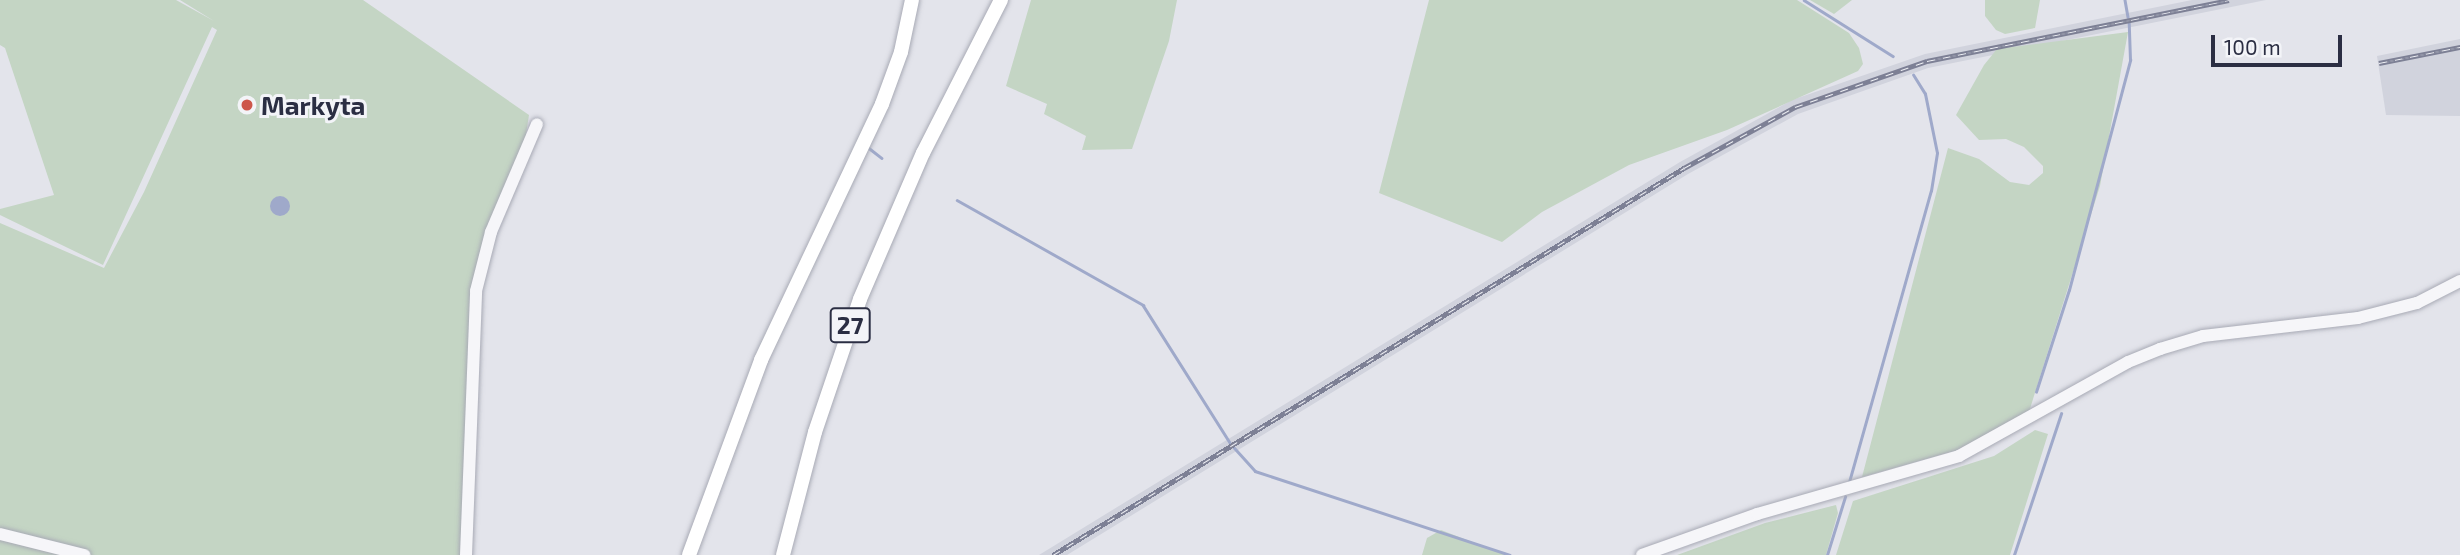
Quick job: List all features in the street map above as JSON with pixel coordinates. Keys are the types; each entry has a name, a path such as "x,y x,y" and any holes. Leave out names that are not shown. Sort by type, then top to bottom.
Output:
{"main road":[{"path":"689,555 765,350 886,94 912,0"},
{"name":"27","path":"783,555 818,421 860,299 923,153 1001,0"}],"street":[{"path":"466,555 476,292 491,232 537,124"},
{"path":"1642,555 1757,514 1959,456 2128,362 2160,349 2203,336 2358,318 2417,303 2460,281"},
{"path":"0,534 83,555"}],"shaded area":[{"path":"2192,0 2266,0 1928,68 1798,114 1688,174 1067,555 1039,555 1680,162 1792,100 1925,54"},
{"path":"2460,39 2460,116 2386,115 2377,56"}],"green space":[{"path":"0,0 176,0 214,21 180,0 363,0 529,115 522,160 479,275 466,555 0,555 0,223 104,268 144,192 217,30 212,27 103,265 0,215 0,209 54,195 5,48 0,45"},
{"path":"1031,0 1177,0 1169,41 1132,149 1082,150 1086,136 1044,114 1047,104 1006,86"},
{"path":"1429,0 1797,0 1849,33 1859,48 1863,64 1858,71 1727,130 1629,165 1542,212 1502,242 1379,193"},
{"path":"1810,0 1852,0 1834,14"},
{"path":"1985,0 2040,0 2035,28 2005,34 1996,30 1985,16"},
{"path":"2128,32 2100,186 2028,415 1969,447 1862,477 1948,148 1979,159 2010,182 2029,185 2043,173 2043,166 2024,147 2006,139 1979,140 1956,115 1984,65 1997,49"},
{"path":"2035,430 2048,434 2010,555 1836,555 1853,501 1994,456"},
{"path":"1836,505 1838,513 1826,555 1677,555 1765,523"},
{"path":"1441,530 1509,555 1422,555 1427,538"}],"water":[{"path":"280,196 287,199 290,206 287,213 280,216 273,213 270,206 273,199"}],"waterway":[{"path":"1804,0 1893,56"},
{"path":"2125,0 2128,17"},
{"path":"2036,392 2069,290 2130,60 2129,23"},
{"path":"1849,482 1931,191 1937,153 1925,94 1913,75"},
{"path":"869,148 882,158"},
{"path":"957,200 1143,305 1231,444 1255,471 1510,555"},
{"path":"2014,555 2061,414"},
{"path":"1827,555 1845,497"}],"railway":[{"path":"1053,555 1684,168 1795,107 1927,61 2229,0"},
{"path":"2379,63 2460,47"}],"place":[{"name":"Markyta","path":"247,105"}]}
